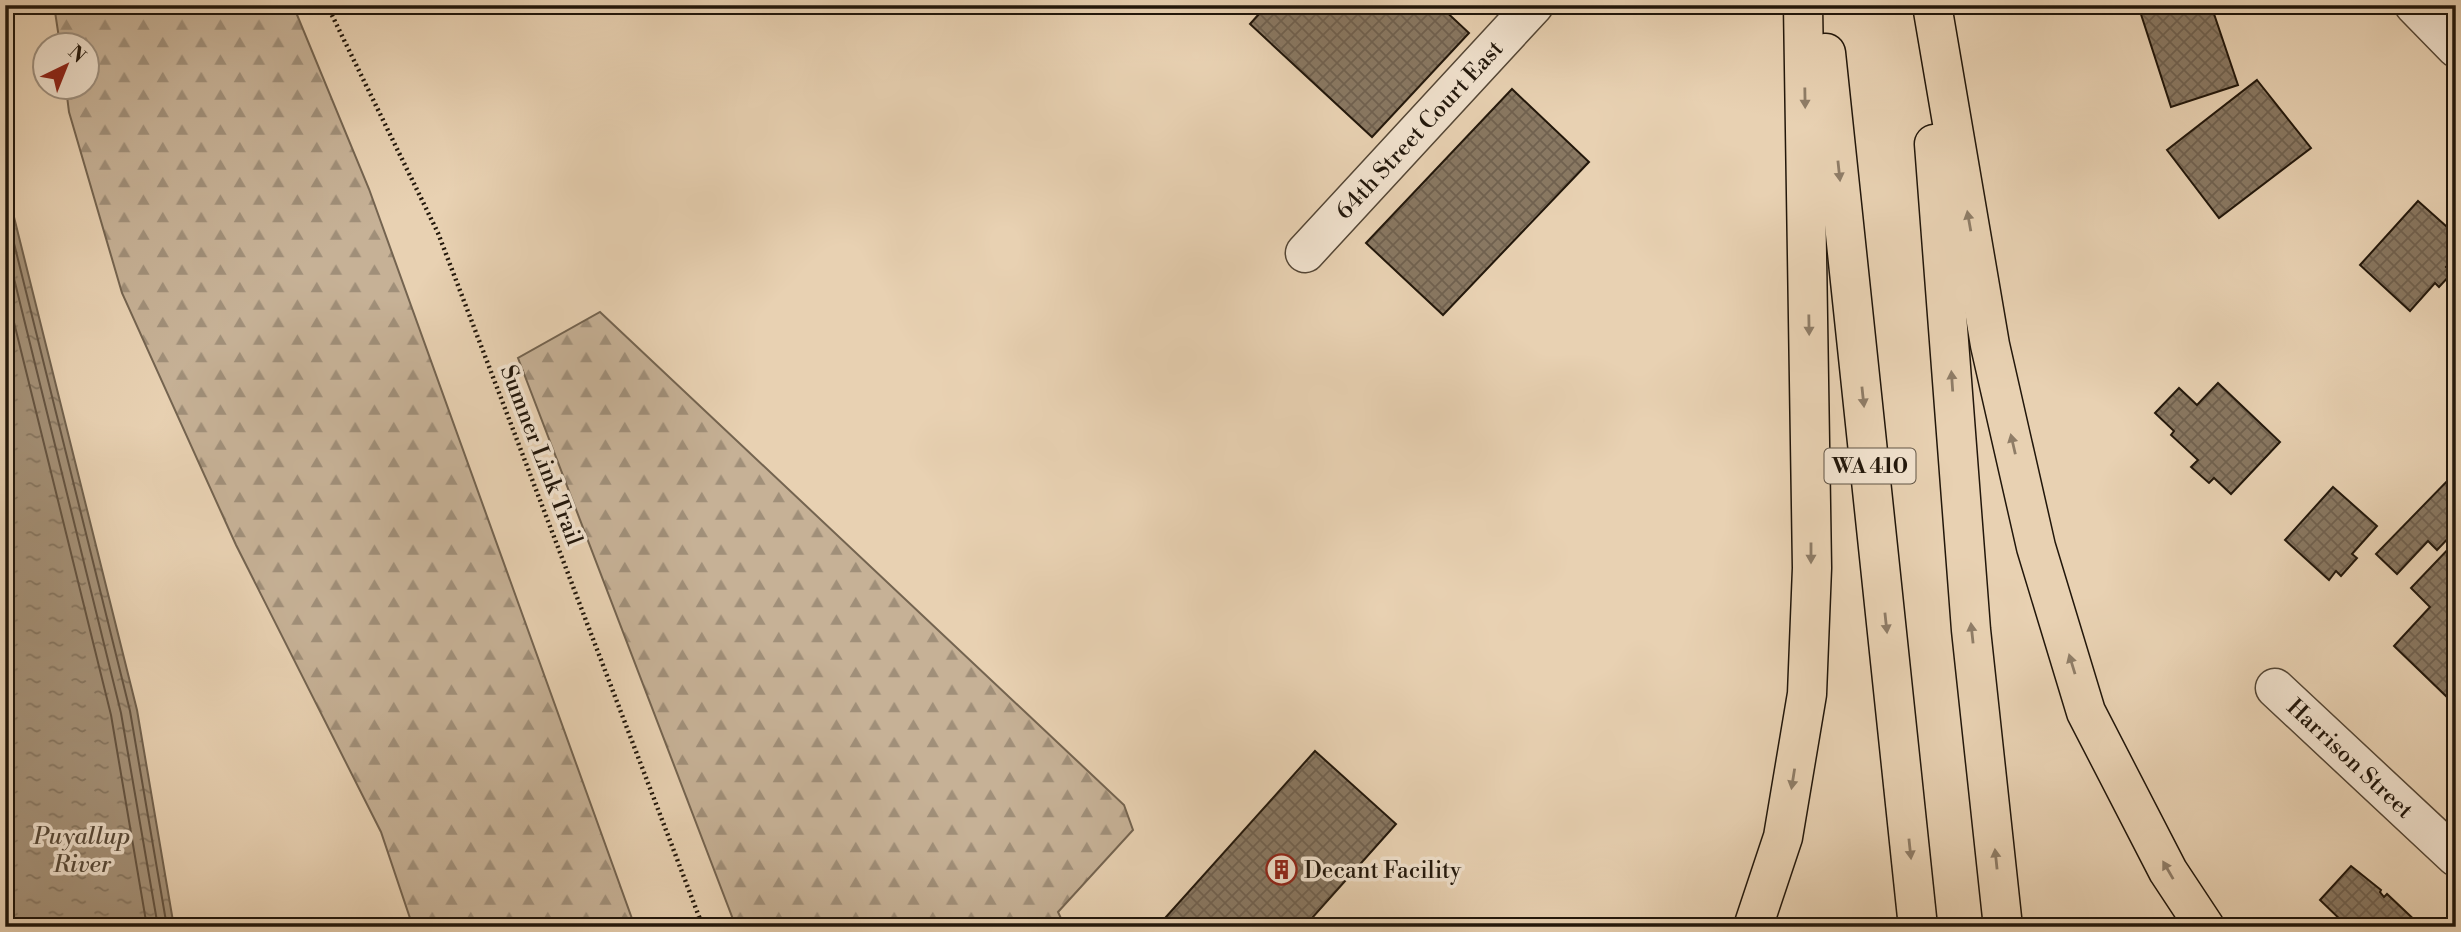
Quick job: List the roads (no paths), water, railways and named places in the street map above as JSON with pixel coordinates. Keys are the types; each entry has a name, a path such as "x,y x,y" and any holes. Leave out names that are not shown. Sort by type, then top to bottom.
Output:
{"highway":[{"path":"1753,927 1783,837 1807,694 1812,568 1803,5"},
{"name":"WA 410","path":"1821,5 1918,927"},
{"path":"1923,5 1971,630 2003,927"},
{"path":"1932,5 1990,345 2036,547 2086,712 2168,871 2205,927"}],"street":[{"name":"64th Street Court East","path":"1305,253 1534,5"},
{"path":"2414,5 2456,48"},
{"name":"Harrison Street","path":"2276,688 2456,857"}],"water":[{"name":"Puyallup River","path":"5,181 137,710 174,927 5,927"}],"place":[{"name":"Decant Facility","path":"1281,870"}]}
